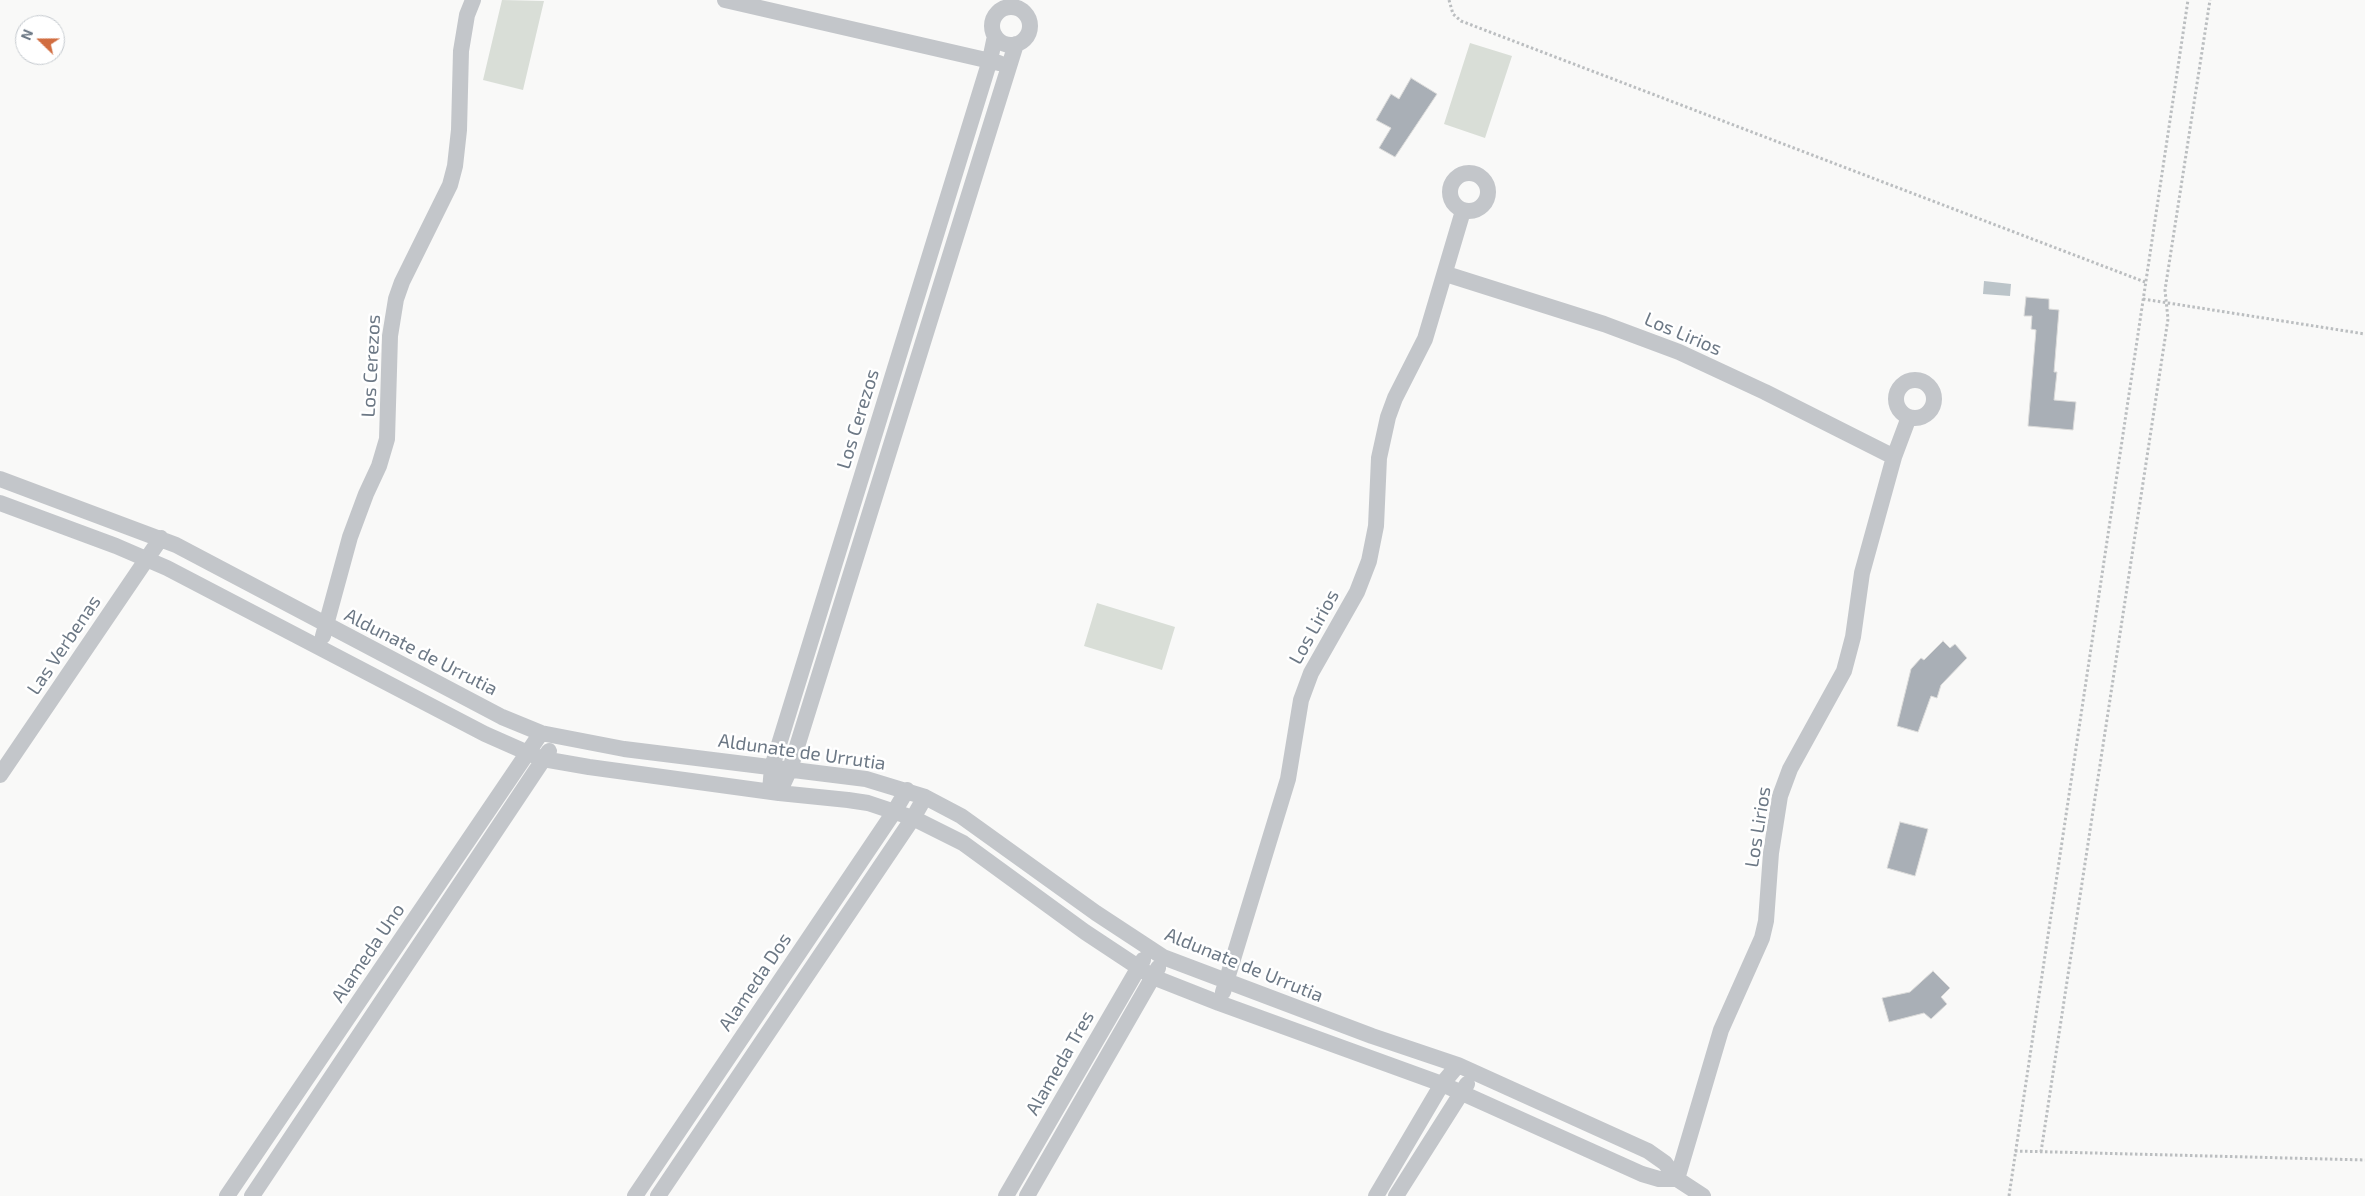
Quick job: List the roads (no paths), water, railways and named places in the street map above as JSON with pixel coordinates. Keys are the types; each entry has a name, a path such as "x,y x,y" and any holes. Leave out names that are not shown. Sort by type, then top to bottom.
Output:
{"street":[{"name":"Los Cerezos","path":"320,648 350,537 379,466 387,439 390,336 396,299 402,282 450,185 456,166 461,51 473,0"},
{"path":"725,0 990,60 1008,66"},
{"name":"Los Cerezos","path":"1007,8 1019,8 1028,16 1030,28 1026,38 1016,44 1008,66 790,769 775,792 772,767 990,60 995,36 993,24 997,13 1007,8"},
{"path":"995,36 1004,43 1016,44"},
{"name":"Los Lirios","path":"1219,1003 1288,779 1301,700 1311,673 1357,592 1369,562 1376,526 1379,458 1388,417 1395,398 1419,354 1446,274 1464,211"},
{"name":"Los Lirios","path":"1446,274 1604,324 1670,348 1773,396 1894,457"},
{"name":"Los Lirios","path":"1689,1190 1721,1030 1762,938 1766,921 1771,854 1780,796 1790,769 1836,687 1850,655 1862,574 1894,457 1909,417"},
{"name":"Aldunate de Urrutia","path":"0,479 161,538 502,717 541,733 559,738 624,749 866,779 925,797 961,816 1149,949 1164,957 1372,1036 1458,1065 1648,1151 1665,1163 1689,1190"},
{"path":"0,503 147,558 485,734 543,759 775,792 848,800 913,818 940,830 963,844 1138,968 1153,976 1219,1003 1442,1084 1642,1174 1689,1190"},
{"name":"Las Verbenas","path":"0,775 161,538"},
{"name":"Alameda Uno","path":"227,1196 541,733"},
{"name":"Alameda Uno","path":"252,1196 543,759 559,738"},
{"name":"Alameda Dos","path":"635,1196 907,790"},
{"name":"Alameda Dos","path":"658,1196 913,818 925,797"},
{"name":"Alameda Tres","path":"1006,1196 1149,949"},
{"name":"Alameda Tres","path":"1026,1196 1164,957"},
{"path":"1376,1196 1442,1084 1458,1065"},
{"path":"1396,1196 1474,1073"}]}
